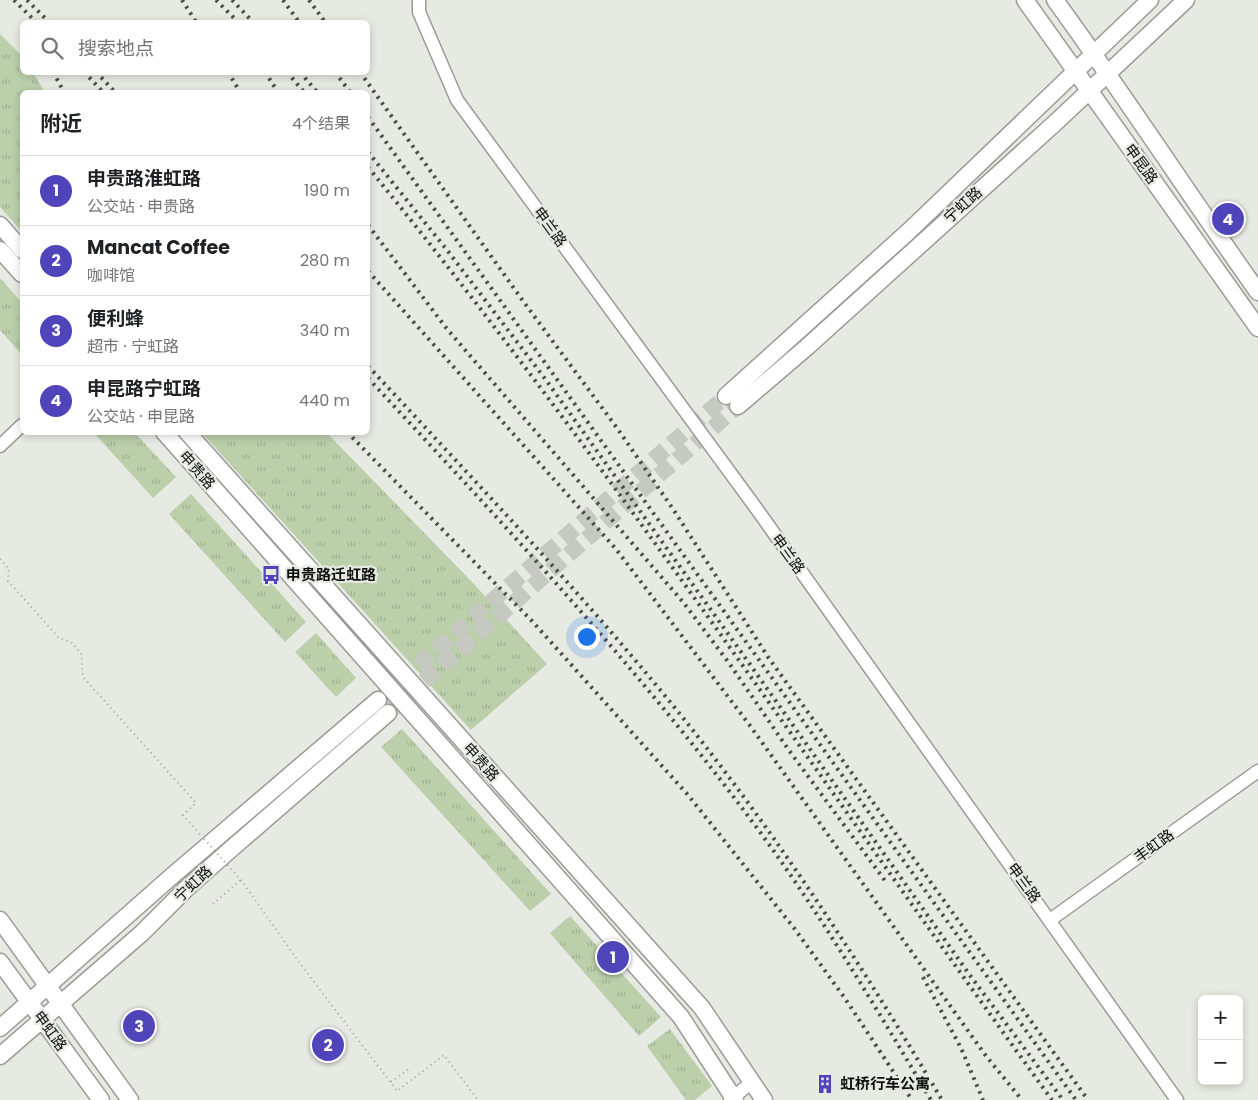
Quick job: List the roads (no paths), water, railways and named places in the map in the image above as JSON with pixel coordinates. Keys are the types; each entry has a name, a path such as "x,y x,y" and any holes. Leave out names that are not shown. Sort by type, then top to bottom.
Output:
{"main road":[{"name":"申昆路","path":"1025,0 1258,328"},
{"name":"申昆路","path":"1055,0 1094,53 1258,292"},
{"name":"宁虹路","path":"1150,0 732,401 820,334 1055,123 1186,0"},
{"path":"0,225 20,248"},
{"path":"0,250 20,272"},
{"name":"申贵路","path":"167,435 682,1017 732,1099"},
{"name":"申贵路","path":"190,435 702,1008 764,1100"},
{"name":"宁虹路","path":"0,1028 172,876 383,706 142,933 0,1056"},
{"path":"0,920 130,1100"},
{"name":"申虹路","path":"0,962 101,1100"}],"street":[{"name":"申兰路","path":"419,0 419,12 457,100 756,508 1177,1100"},
{"path":"0,446 20,427"},
{"name":"丰虹路","path":"1050,920 1258,771"},
{"path":"732,1099 752,1082"}],"tunnel":[{"path":"382,697 726,396"},
{"path":"388,713 738,406"}],"railway":[{"path":"14,0 34,20"},
{"path":"27,0 47,20"},
{"path":"182,0 195,20"},
{"path":"216,0 236,20"},
{"path":"232,0 251,20"},
{"path":"283,0 298,20"},
{"path":"309,0 324,20"},
{"path":"55,75 63,90"},
{"path":"87,75 101,90"},
{"path":"99,75 113,90"},
{"path":"230,75 239,90"},
{"path":"267,75 277,90"},
{"path":"290,75 302,90"},
{"path":"303,75 315,90"},
{"path":"337,75 348,90"},
{"path":"362,75 523,301 617,428 673,509 768,657 1088,1100"},
{"path":"370,120 1076,1100"},
{"path":"370,154 447,250 546,380 969,974 1063,1100"},
{"path":"370,170 458,280 632,511 1052,1100"},
{"path":"370,228 447,329 683,602 886,882"},
{"path":"370,273 616,549 751,727 986,1056 1022,1100"},
{"path":"370,368 563,577 675,708 712,755 748,802 816,899 942,1100"},
{"path":"370,380 575,604 674,721 722,782 768,843 811,906 931,1100"},
{"path":"350,435 532,621 688,795 794,928 844,997 912,1100"},
{"path":"923,977 961,1048 983,1100"}],"place":[{"name":"申昆路宁虹路","path":"1228,219"},
{"name":"申贵路迁虹路","path":"271,575"},
{"name":"申贵路淮虹路","path":"613,957"},
{"name":"便利蜂","path":"139,1026"},
{"name":"Mancat Coffee","path":"328,1045"},
{"name":"虹桥行车公寓","path":"825,1084"}]}
